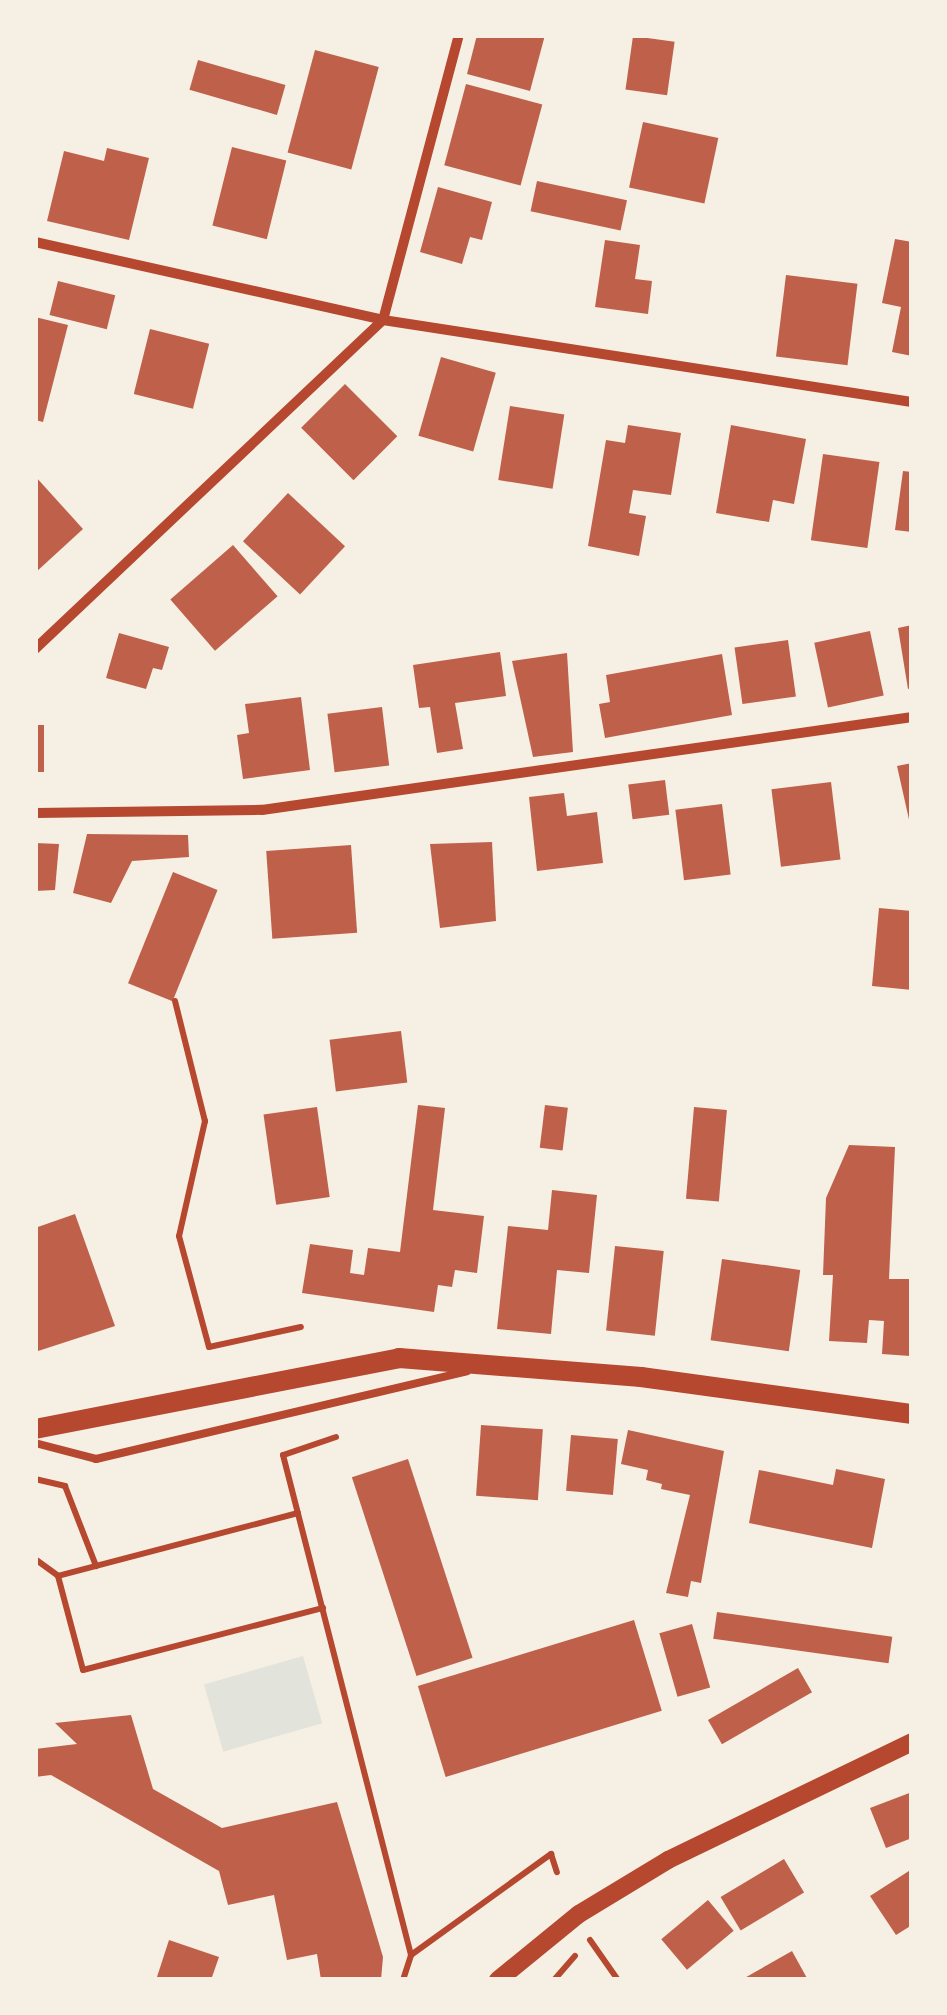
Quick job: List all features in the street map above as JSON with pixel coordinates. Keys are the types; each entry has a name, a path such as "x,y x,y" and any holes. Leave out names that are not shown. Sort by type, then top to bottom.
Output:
{"main road":[{"path":"35,1429 398,1358 496,1363 912,1414"}],"street":[{"path":"35,650 384,320 459,35"},
{"path":"35,242 384,320 912,402"},
{"path":"35,814 262,810 912,717"},
{"path":"498,1980 579,1914 668,1860 912,1742"}],"lane":[{"path":"35,1442 96,1459 320,1411 496,1363"}],"path":[{"path":"175,1001 206,1121 179,1236 209,1347 301,1327"},
{"path":"336,1437 283,1455 411,1955 402,1980"},
{"path":"35,1479 66,1486 96,1566"},
{"path":"58,1576 298,1513"},
{"path":"35,1559 58,1576 83,1670 322,1608"},
{"path":"411,1955 551,1854 557,1872"},
{"path":"590,1940 618,1980"}],"shaded area":[{"path":"303,1656 322,1723 223,1752 204,1684"}],"building":[{"path":"477,35 545,35 530,91 467,74"},
{"path":"633,36 675,42 667,95 625,89"},
{"path":"315,50 379,67 351,169 288,152"},
{"path":"198,60 285,85 277,115 189,90"},
{"path":"466,84 542,104 521,186 444,165"},
{"path":"643,122 718,138 704,204 629,188"},
{"path":"232,147 286,161 267,239 212,226"},
{"path":"107,148 149,158 129,240 47,221 64,151 104,161"},
{"path":"537,181 627,200 621,230 531,211"},
{"path":"438,187 492,202 482,240 470,237 462,264 420,252"},
{"path":"895,239 912,242 912,356 892,352 901,307 882,303"},
{"path":"605,240 640,245 635,279 652,281 648,314 595,307"},
{"path":"786,275 857,284 847,365 776,356"},
{"path":"58,281 115,295 107,329 50,315"},
{"path":"35,317 68,325 43,422 35,420"},
{"path":"150,329 209,344 193,409 134,394"},
{"path":"441,357 496,373 473,452 418,436"},
{"path":"345,384 397,436 353,480 301,428"},
{"path":"510,406 564,415 553,489 498,480"},
{"path":"628,425 681,433 671,495 633,490 629,513 646,516 639,556 588,546 606,440 625,443"},
{"path":"731,425 806,439 794,504 773,500 769,522 716,513"},
{"path":"823,454 879,462 867,548 811,540"},
{"path":"903,471 912,472 912,532 895,530"},
{"path":"35,476 83,529 35,573"},
{"path":"288,493 345,546 300,594 243,541"},
{"path":"233,545 278,596 215,651 170,599"},
{"path":"912,625 912,688 908,689 898,628"},
{"path":"870,631 884,696 828,707 814,643"},
{"path":"119,633 169,647 162,670 153,668 146,689 106,678"},
{"path":"788,640 796,696 742,704 735,648"},
{"path":"500,652 506,696 455,703 463,749 437,753 430,707 419,708 413,665"},
{"path":"567,653 573,752 533,757 512,661"},
{"path":"722,654 732,715 605,738 599,704 610,702 606,675"},
{"path":"301,697 310,770 243,779 237,735 249,733 245,704"},
{"path":"382,707 389,766 335,772 327,714"},
{"path":"35,725 44,725 44,772 35,772"},
{"path":"912,763 912,824 910,824 897,766"},
{"path":"665,780 669,815 633,819 628,785"},
{"path":"831,782 841,859 781,867 771,789"},
{"path":"564,793 567,816 597,812 603,863 537,871 529,797"},
{"path":"722,804 731,874 684,880 675,810"},
{"path":"87,834 188,835 189,857 132,861 111,903 73,893"},
{"path":"492,842 496,921 440,928 430,844"},
{"path":"35,843 59,844 55,890 35,891"},
{"path":"351,845 357,933 272,939 266,851"},
{"path":"173,872 218,890 173,1001 128,983"},
{"path":"879,908 912,911 912,990 872,986"},
{"path":"401,1031 407,1083 336,1091 330,1040"},
{"path":"418,1105 445,1108 433,1210 484,1216 477,1273 455,1270 452,1287 438,1285 434,1312 302,1293 310,1244 353,1250 350,1273 364,1275 368,1248 400,1252"},
{"path":"545,1105 568,1108 563,1150 540,1148"},
{"path":"317,1107 330,1197 276,1205 264,1115"},
{"path":"694,1107 727,1110 719,1202 686,1199"},
{"path":"849,1145 895,1147 889,1279 912,1279 910,1356 882,1354 884,1321 869,1320 867,1343 829,1341 833,1275 823,1275 826,1198"},
{"path":"552,1190 597,1195 589,1273 557,1270 551,1334 497,1329 508,1226 548,1230"},
{"path":"75,1214 115,1326 35,1352 35,1228"},
{"path":"615,1246 664,1251 655,1336 606,1331"},
{"path":"722,1259 800,1270 789,1351 711,1340"},
{"path":"481,1425 543,1429 538,1500 476,1496"},
{"path":"628,1430 724,1451 701,1583 691,1581 688,1597 666,1593 690,1495 661,1489 662,1484 646,1480 648,1470 621,1464"},
{"path":"571,1435 618,1439 613,1495 566,1491"},
{"path":"408,1459 473,1658 416,1676 352,1477"},
{"path":"836,1469 885,1479 872,1548 749,1523 759,1470 833,1485"},
{"path":"717,1612 892,1637 889,1663 713,1639"},
{"path":"634,1620 662,1711 446,1777 418,1686"},
{"path":"692,1624 710,1687 678,1697 659,1633"},
{"path":"798,1668 812,1692 722,1744 708,1720"},
{"path":"131,1715 153,1789 222,1828 337,1802 383,1957 381,1980 321,1980 317,1954 287,1960 274,1895 228,1905 219,1871 51,1775 35,1777 35,1749 77,1744 55,1723"},
{"path":"912,1792 912,1838 886,1848 870,1808"},
{"path":"784,1859 804,1892 741,1931 721,1897"},
{"path":"912,1869 912,1925 896,1935 870,1896"},
{"path":"708,1900 734,1931 687,1970 661,1939"},
{"path":"169,1940 219,1957 211,1980 156,1980"},
{"path":"792,1951 808,1980 741,1980"}]}
